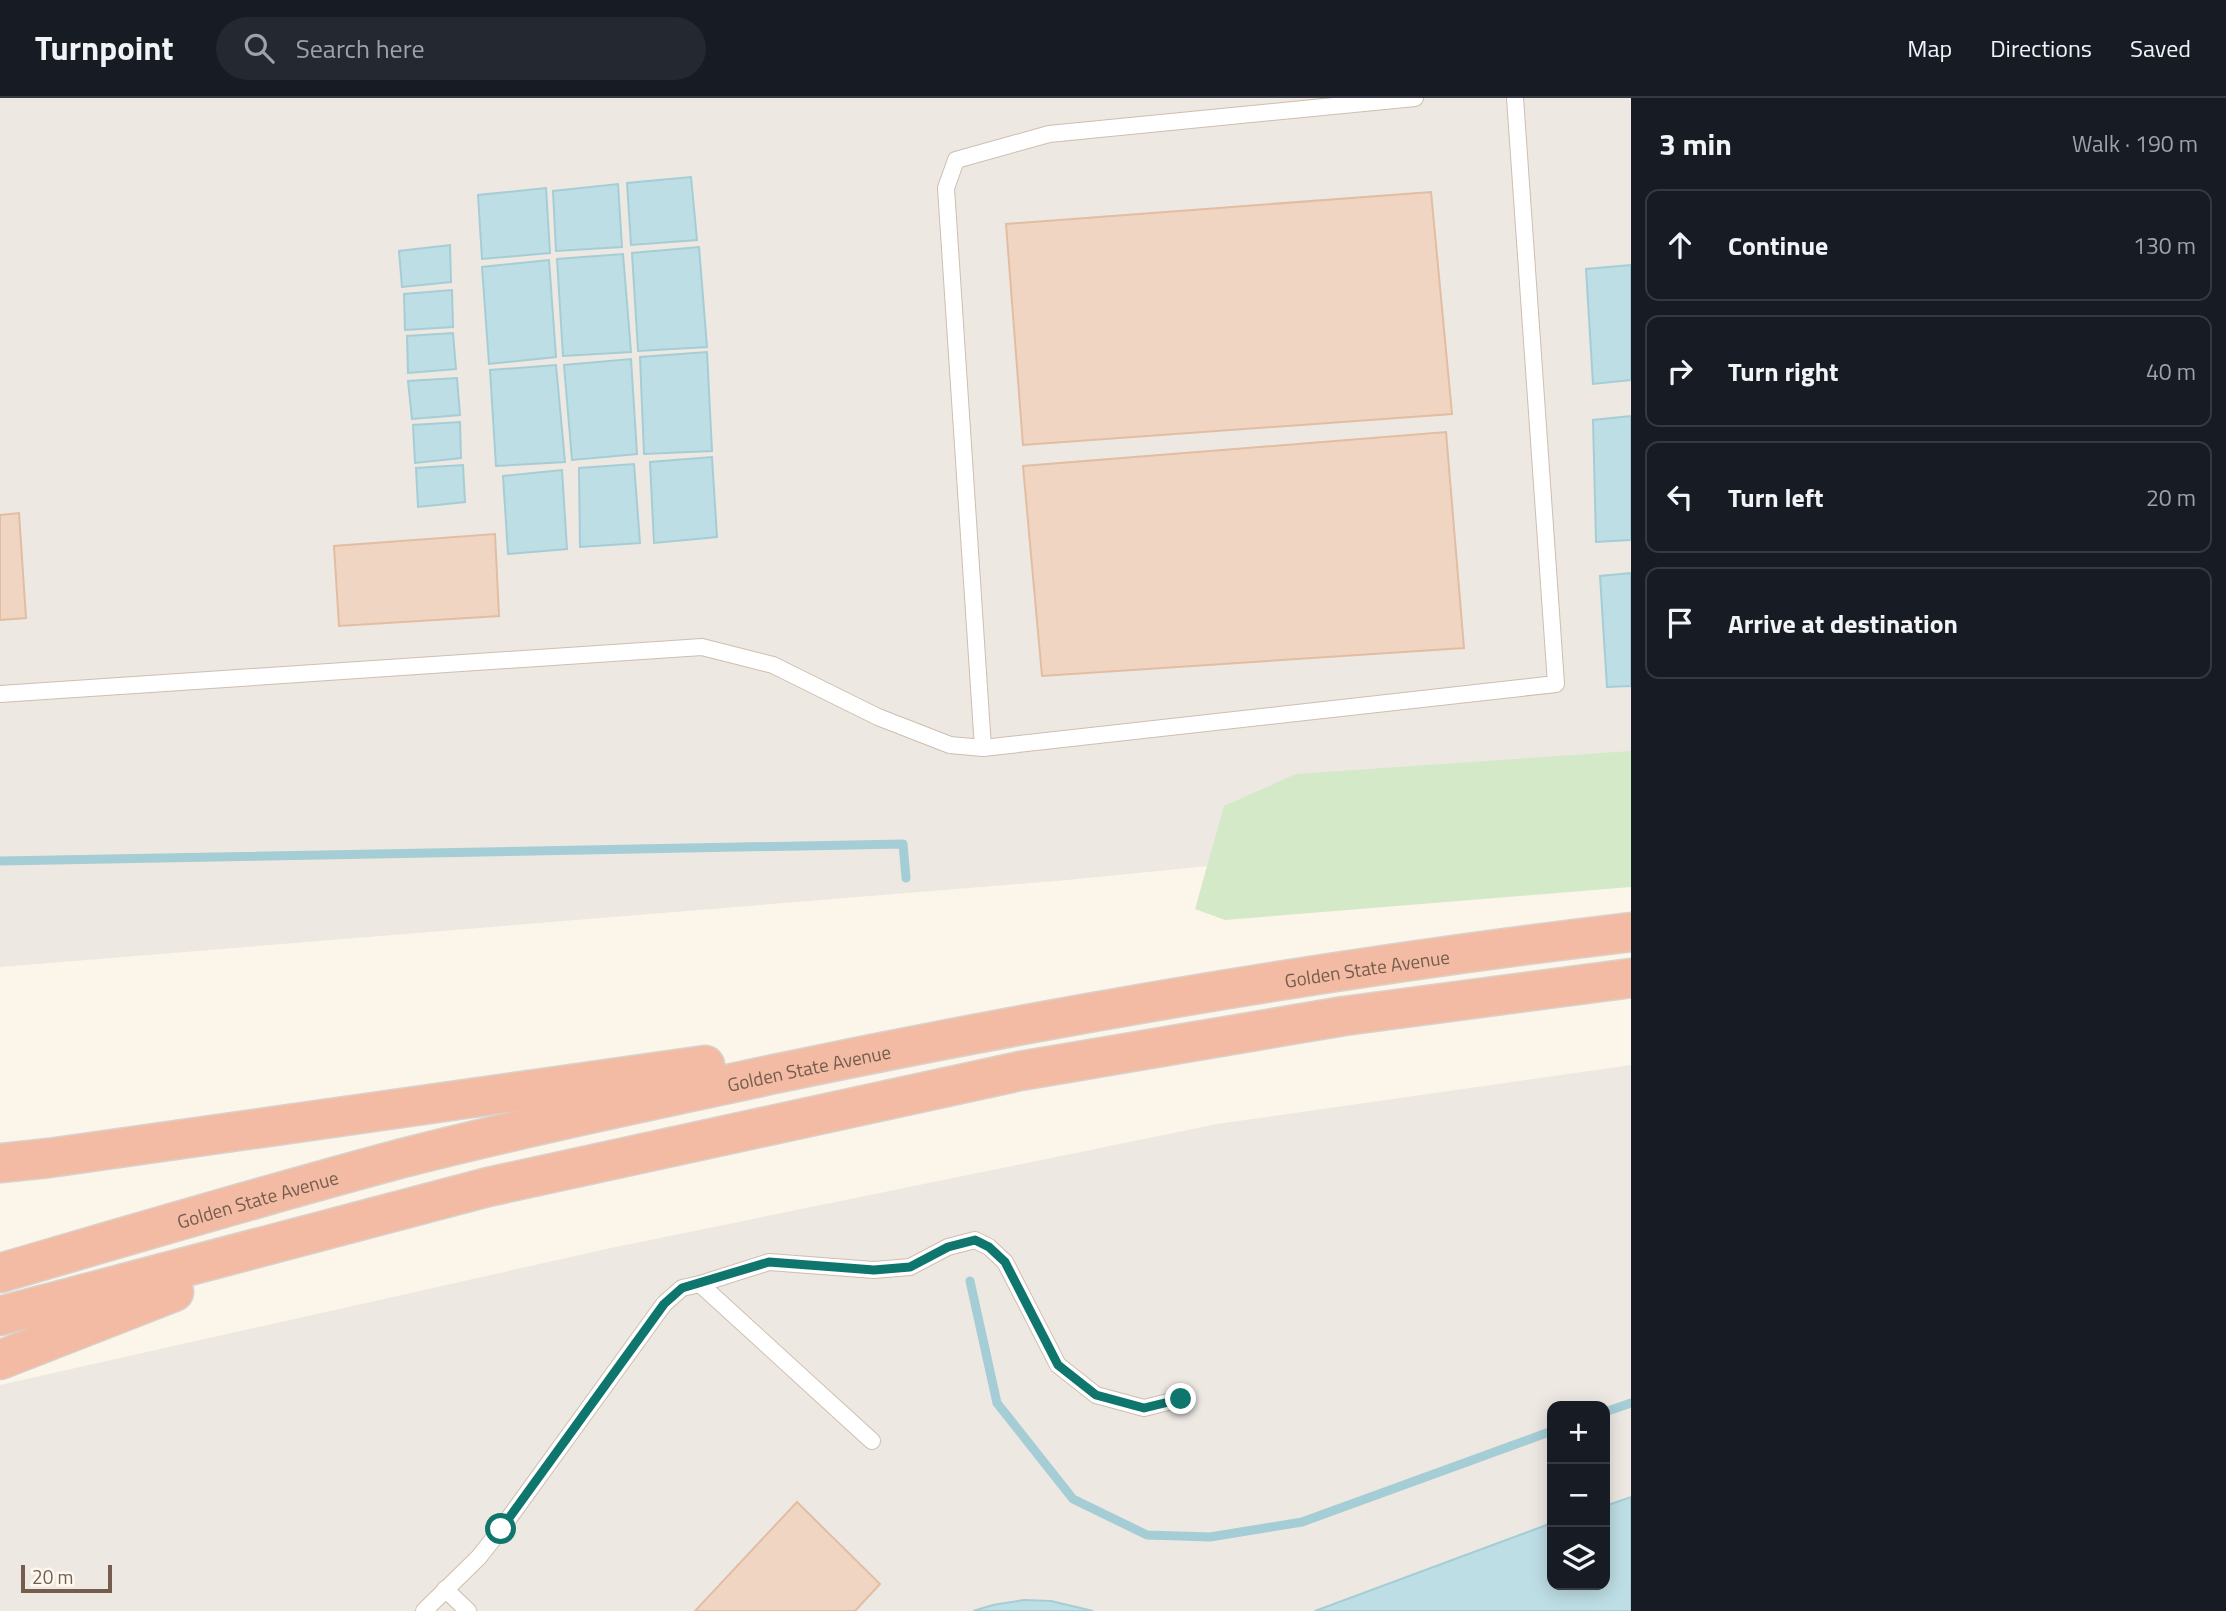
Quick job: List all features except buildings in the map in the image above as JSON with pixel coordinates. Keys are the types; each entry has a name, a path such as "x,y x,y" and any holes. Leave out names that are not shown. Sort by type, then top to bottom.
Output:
{"highway":[{"name":"Golden State Avenue","path":"0,1273 403,1158 589,1113 888,1050 1105,1009 1298,978 1513,946 1631,932"},
{"path":"0,1316 488,1187 1020,1071 1344,1016 1631,978"},
{"path":"0,1163 711,1064 888,1050"},
{"path":"0,1360 351,1223"}],"lane":[{"path":"983,748 946,188 956,160 1049,134 1415,98"},
{"path":"0,694 702,647 773,665 878,716 950,745 983,748 1556,684 1515,98"},
{"path":"424,1611 479,1557 501,1529 664,1304 682,1288 769,1262 874,1270 910,1267 948,1247 975,1240 989,1247 1005,1262 1058,1365 1096,1395 1144,1408 1181,1399"},
{"path":"700,1284 872,1441"},
{"path":"445,1590 468,1611"}],"shaded area":[{"path":"0,98 1631,98 1631,824 1067,880 0,967"},
{"path":"1631,1065 1631,1611 0,1611 0,1385 611,1248 1217,1124"}],"green space":[{"path":"1631,751 1631,887 1225,920 1195,909 1224,806 1296,774"}],"water":[{"path":"691,177 697,240 631,245 627,183"},
{"path":"618,184 622,247 556,251 553,191"},
{"path":"546,188 550,253 482,259 478,195"},
{"path":"450,245 451,282 402,287 399,251"},
{"path":"699,247 707,347 638,351 632,253"},
{"path":"623,254 631,352 563,356 557,259"},
{"path":"549,260 556,357 489,364 482,267"},
{"path":"1631,265 1631,380 1593,384 1586,269"},
{"path":"452,290 453,327 405,330 404,294"},
{"path":"453,333 456,369 408,373 407,336"},
{"path":"707,352 712,451 644,454 640,357"},
{"path":"631,359 637,454 572,460 564,365"},
{"path":"556,365 565,462 496,466 490,370"},
{"path":"457,378 460,415 412,419 408,381"},
{"path":"1631,416 1631,540 1596,542 1593,420"},
{"path":"460,422 461,458 415,463 413,425"},
{"path":"712,457 717,537 654,543 650,462"},
{"path":"634,464 640,543 580,547 579,468"},
{"path":"463,465 465,502 418,507 416,468"},
{"path":"562,470 567,549 508,554 503,476"},
{"path":"1631,573 1631,686 1607,687 1600,576"},
{"path":"1631,1497 1631,1611 1315,1611 1547,1525 1547,1590 1610,1590 1610,1504"},
{"path":"1024,1600 1051,1601 1093,1611 973,1611"}],"waterway":[{"path":"0,861 903,844 906,878"},
{"path":"970,1281 997,1403 1073,1499 1147,1535 1210,1537 1302,1522 1547,1433"},
{"path":"1610,1410 1631,1403"}],"route":[{"path":"501,1529 664,1304 682,1288 769,1262 874,1270 910,1267 948,1247 975,1240 989,1247 1005,1262 1058,1365 1096,1395 1144,1408 1181,1399"}]}
